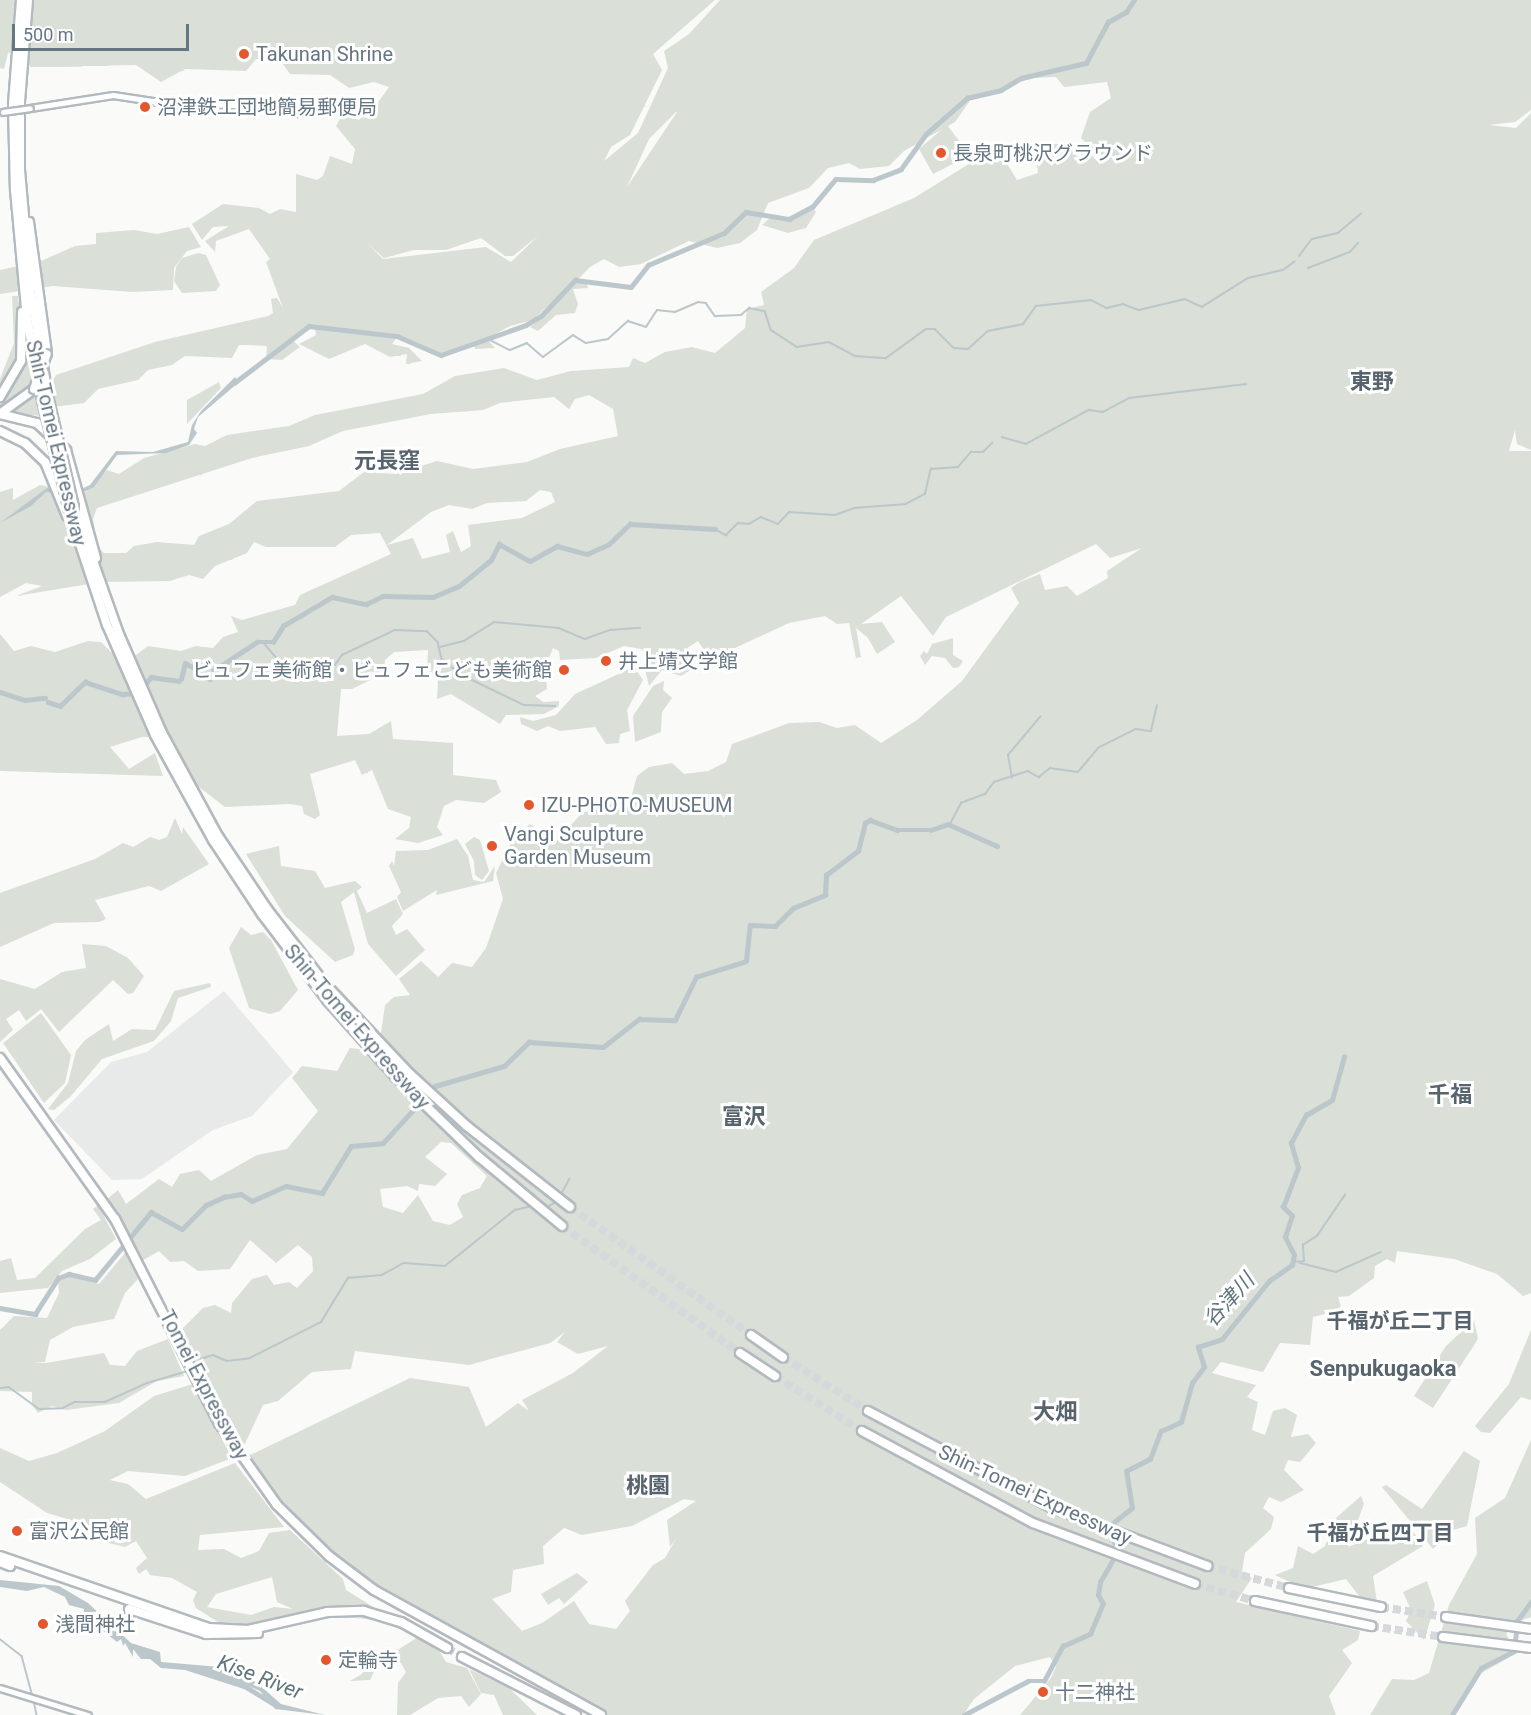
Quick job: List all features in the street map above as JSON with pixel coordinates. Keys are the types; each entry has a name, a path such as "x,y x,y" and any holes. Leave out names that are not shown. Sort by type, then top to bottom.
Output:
{"highway":[{"name":"Shin-Tomei Expressway","path":"21,0 15,190 27,319 73,508 107,625 145,705 234,872 306,973 369,1048 455,1135 500,1176 562,1226"},
{"name":"Shin-Tomei Expressway","path":"22,21 28,0"},
{"name":"Shin-Tomei Expressway","path":"19,52 28,271 45,398"},
{"path":"0,414 19,404 33,388 47,354 30,238 20,101"},
{"path":"0,397 16,375 23,346 15,190"},
{"path":"0,414 20,417 48,430 66,450 73,508"},
{"path":"0,431 25,443 45,462 73,508"},
{"name":"Shin-Tomei Expressway","path":"73,508 125,661"},
{"name":"Shin-Tomei Expressway","path":"145,705 233,861 309,965 376,1040 467,1126 570,1207"},
{"name":"Tomei Expressway","path":"0,1058 113,1221 135,1258 207,1405 274,1508 326,1560 388,1605 601,1715"},
{"name":"Tomei Expressway","path":"0,1066 113,1221"},
{"path":"751,1335 783,1357"},
{"path":"740,1353 775,1376"},
{"name":"Tomei Expressway","path":"207,1405 245,1463 295,1524 344,1569 435,1629 593,1715"},
{"name":"Shin-Tomei Expressway","path":"868,1411 1053,1508 1208,1566"},
{"name":"Shin-Tomei Expressway","path":"862,1431 896,1451 1053,1531 1195,1584"},
{"path":"0,1557 10,1566"},
{"path":"0,1557 182,1622 221,1633 266,1630 327,1612 381,1615 446,1650"},
{"path":"0,1557 199,1622 266,1630"},
{"path":"1289,1588 1381,1607"},
{"path":"1255,1601 1371,1626"},
{"path":"129,1609 206,1634 234,1637 349,1614 383,1619 433,1642"},
{"path":"1446,1617 1531,1629"},
{"path":"1446,1637 1531,1648"},
{"path":"570,1715 461,1659 576,1715"}],"main road":[{"path":"2,112 113,95 219,106 265,106 299,113"},
{"path":"0,1688 88,1715"}],"shaded area":[{"path":"0,0 17,0 13,52 8,53 4,69 0,68"},
{"path":"32,0 715,0 653,54 662,70 630,135 611,147 604,161 638,133 668,68 664,51 689,34 720,0 1531,0 1531,110 1515,122 1489,125 1516,128 1531,113 1531,450 1517,444 1515,430 1509,451 1531,451 1531,1293 1523,1296 1497,1274 1454,1259 1397,1251 1395,1263 1387,1259 1375,1266 1374,1278 1349,1296 1338,1297 1341,1306 1336,1311 1313,1317 1310,1345 1280,1343 1263,1372 1221,1362 1212,1373 1256,1385 1247,1397 1258,1402 1252,1430 1265,1435 1273,1411 1285,1408 1297,1415 1291,1437 1308,1434 1316,1443 1300,1462 1288,1460 1284,1470 1304,1490 1281,1502 1269,1497 1263,1508 1274,1517 1271,1529 1245,1553 1242,1572 1252,1578 1236,1602 1360,1631 1358,1640 1342,1650 1352,1663 1329,1696 1336,1715 1020,1715 1051,1678 1056,1667 1050,1657 1015,1666 974,1699 963,1715 607,1715 367,1582 301,1525 246,1457 410,1378 469,1387 486,1427 518,1403 529,1411 522,1400 573,1373 608,1346 578,1354 557,1342 565,1332 550,1343 469,1365 355,1351 351,1369 312,1372 278,1401 263,1405 242,1450 215,1409 179,1332 203,1308 215,1305 231,1313 232,1303 252,1279 267,1275 274,1285 289,1282 297,1288 313,1271 312,1257 298,1245 276,1263 250,1240 230,1269 198,1271 184,1261 170,1262 159,1251 142,1261 105,1201 118,1190 126,1204 159,1179 172,1187 180,1174 199,1170 211,1181 257,1155 287,1149 318,1111 292,1078 302,1066 337,1071 350,1048 367,1050 381,1033 385,1005 394,997 410,995 399,979 421,961 438,977 452,963 472,967 486,948 503,899 496,873 513,839 530,824 539,830 533,833 536,842 553,845 582,813 631,798 637,776 649,767 672,763 684,774 708,771 726,762 732,744 789,723 819,722 837,728 855,725 881,743 917,720 962,681 1019,603 1011,588 1040,574 1045,590 1067,586 1077,596 1108,578 1107,571 1142,548 1110,558 1096,544 946,617 933,636 901,596 861,624 882,622 895,642 877,654 868,638 856,628 861,657 856,658 849,623 837,624 825,616 789,623 718,656 707,654 698,641 687,648 692,669 681,676 662,670 649,686 645,669 653,660 641,649 624,646 596,658 560,660 559,651 553,648 545,668 547,689 535,696 543,702 559,701 559,706 544,714 506,715 500,724 451,694 437,699 438,680 427,670 428,650 394,652 385,660 384,673 352,689 341,689 337,736 369,734 391,721 393,739 453,743 453,775 496,780 501,792 484,803 456,800 444,806 437,827 443,835 418,843 395,839 409,828 411,817 388,809 372,770 362,775 355,760 310,774 320,815 315,819 304,814 302,806 290,804 225,807 191,781 170,737 142,737 110,747 129,769 155,753 163,776 0,771 0,634 14,651 31,646 55,652 88,641 101,642 115,656 136,655 148,646 181,651 196,646 213,648 223,637 238,632 231,616 242,620 295,605 300,595 391,554 380,533 351,535 335,547 266,547 254,542 247,553 215,566 203,579 189,575 170,581 101,582 16,596 42,586 26,583 0,597 0,492 13,488 13,500 40,485 83,494 107,470 119,474 144,458 195,444 205,446 227,435 289,426 315,415 423,394 455,376 504,368 537,380 571,371 629,367 633,358 645,363 665,352 692,347 715,353 745,328 747,309 764,305 761,292 794,268 814,240 914,198 993,149 998,149 1017,180 1038,173 1036,151 1042,144 1064,144 1079,158 1089,146 1081,138 1090,112 1111,98 1107,82 1064,87 1056,77 1033,78 972,98 955,122 904,151 889,166 860,169 849,163 828,168 809,188 768,203 757,230 740,243 717,248 689,241 641,264 619,267 604,259 590,267 576,281 587,284 588,288 573,289 578,304 575,313 556,315 538,331 530,327 544,316 574,281 533,320 510,326 479,343 489,341 495,348 476,349 472,345 441,355 398,336 392,344 409,348 422,361 406,364 407,354 390,357 365,344 329,359 299,344 316,335 315,329 308,329 291,339 300,347 282,360 266,359 267,346 248,345 239,345 232,358 185,356 172,365 148,370 138,380 98,389 84,403 53,407 50,385 56,375 155,342 268,316 273,313 271,299 277,298 283,308 266,262 270,259 249,229 216,241 215,252 205,241 229,226 213,227 202,240 192,224 223,204 259,208 270,214 280,209 296,212 296,174 317,180 323,176 330,156 352,164 355,149 336,126 341,117 372,111 389,87 374,82 349,88 330,75 290,74 280,60 256,59 246,71 185,69 161,82 136,65 30,67 26,56","holes":["677,112 627,187 649,139","539,235 511,262 486,247 383,259 368,244 384,258 414,250 446,250 481,238 505,256 513,256","589,395 613,409 618,436 560,449 527,462 473,469 437,461 396,474 364,472 339,491 257,501 229,524 199,536 194,545 157,542 134,546 126,553 104,553 98,547 93,519 97,508 252,458 309,446 343,431 431,414 483,410 500,403 554,397 569,409 575,399","540,490 551,492 555,502 522,518 468,525 471,546 461,552 453,531 446,535 450,552 422,559 413,538 387,545 431,512 449,505 472,509 487,503 526,501","441,1142 451,1143 487,1176 480,1188 462,1195 457,1204 463,1217 450,1225 433,1221 418,1195 403,1213 383,1207 380,1189 407,1186 418,1191 419,1184 435,1186 447,1174 425,1157","684,1499 696,1501 667,1520 670,1547 677,1537 665,1558 653,1565 625,1601 630,1611 616,1629 589,1624 574,1601 542,1623 522,1631 492,1599 511,1592 513,1570 544,1564 543,1546 564,1528 582,1535 632,1526"]},
{"name":"長泉町桃沢グラウンド","path":"947,125 960,142 956,146 961,160 933,174 919,149"},
{"path":"813,208 816,212 806,228 788,233 762,225 770,218 792,221"},
{"path":"189,227 201,247 187,251 174,268 173,290 132,292 53,286 0,294 0,270 41,261 75,246 96,244 96,233 134,230 157,234"},
{"path":"198,253 206,255 220,285 216,291 182,293 174,281 176,267 182,258"},
{"path":"12,296 18,296 23,340 21,358 0,395 0,379 14,343"},
{"path":"27,348 34,383 0,411 0,397 16,380"},
{"path":"235,377 239,382 198,417 194,429 197,433 189,445 166,453 117,455 94,487 77,495 46,492 31,506 0,523 47,488 77,491 90,485 116,451 153,452 188,442 192,425 201,411"},
{"path":"219,382 221,388 187,424 187,400"},
{"path":"35,392 42,416 9,413 21,405"},
{"path":"953,638 953,655 963,661 959,667 953,668 945,658 932,656 925,665 920,656 924,651 927,654 932,644"},
{"path":"634,667 643,680 627,710 630,731 620,734 619,743 606,744 595,727 560,731 548,726 537,731 521,724 520,717 533,721 556,715 575,694"},
{"path":"664,681 663,690 672,698 662,712 661,732 635,742 633,716 653,686"},
{"path":"175,818 182,834 183,827 209,864 161,891 149,886 95,900 106,919 99,922 54,923 0,947 0,893 95,859 123,843 133,847 150,837 159,840 167,837"},
{"path":"474,837 480,840 489,871 482,880 475,875 474,861 465,844"},
{"path":"457,839 468,856 473,880 484,882 495,866 493,881 436,895 437,890 403,911 397,897 401,892 389,866 392,861 394,866 396,851 428,850"},
{"path":"279,846 281,866 315,871 325,888 355,881 362,887 357,891 367,913 396,899 403,914 392,926 396,935 407,929 425,950 396,976 368,944 354,892 341,902 355,949 353,955 335,962 285,916 246,854"},
{"path":"241,927 251,935 263,932 271,940 298,990 280,1011 270,1014 249,1008 229,948"},
{"path":"82,944 106,946 128,958 144,976 133,993 128,994 113,980 59,1032 41,1009 26,1021 19,1010 6,1019 13,1030 0,1042 0,979 35,989 62,972 86,968"},
{"path":"210,983 211,987 178,998 171,1021 154,1041 102,1059 71,1096 54,1110 48,1109 68,1083 76,1051 85,1040 109,1024 113,1041 132,1029 155,1030 174,991"},
{"path":"224,991 293,1072 252,1116 213,1130 142,1179 112,1180 54,1120 111,1062 147,1052"},
{"path":"41,1013 71,1055 65,1083 44,1103 3,1043"},
{"path":"98,1205 116,1239 90,1259 62,1271 48,1288 0,1293 0,1261 11,1258 17,1280 35,1278 85,1229 101,1220 93,1209"},
{"path":"125,1253 138,1279 125,1293 114,1319 73,1327 50,1340 45,1362 32,1362 46,1363 104,1353 110,1365 125,1366 137,1351 168,1339 184,1376 157,1381 119,1403 66,1410 52,1406 38,1413 32,1405 32,1392 0,1391 0,1330 14,1316 47,1318 59,1293 58,1281 68,1276 99,1284"},
{"path":"1474,1320 1478,1339 1433,1408 1414,1396 1446,1346"},
{"path":"1531,1330 1531,1400 1521,1397 1490,1433 1481,1432 1475,1426 1509,1384"},
{"path":"193,1384 232,1458 185,1476 128,1471 110,1480 128,1484 146,1499 235,1463 284,1527 200,1535 198,1550 224,1549 241,1558 259,1551 269,1533 290,1530 343,1579 346,1590 375,1608 379,1620 305,1614 264,1625 221,1624 196,1608 193,1600 197,1592 172,1578 150,1575 146,1569 139,1574 136,1568 147,1558 136,1541 125,1547 101,1541 91,1526 47,1513 0,1482 0,1448 29,1461 57,1453 105,1431 154,1396","holes":["272,1577 277,1602 293,1609 274,1607 251,1615 207,1607 216,1594"]},
{"path":"1531,1440 1531,1617 1517,1622 1506,1634 1515,1649 1513,1655 1473,1678 1451,1715 1370,1715 1392,1679 1414,1680 1429,1673 1449,1605 1477,1554 1475,1518 1505,1498"},
{"path":"1464,1451 1480,1461 1467,1526 1450,1531 1433,1549 1382,1487 1386,1485 1422,1509"},
{"path":"1361,1496 1364,1504 1348,1547 1407,1523 1423,1546 1373,1576 1377,1602 1359,1596 1346,1579 1304,1589 1275,1575 1293,1568 1298,1546 1313,1554 1325,1546 1336,1518"},
{"path":"577,1573 588,1582 564,1604 559,1598 548,1605 541,1594"},
{"path":"0,1580 59,1586 88,1603 131,1643 160,1652 161,1662 220,1667 256,1682 281,1704 325,1715 275,1709 260,1691 243,1684 247,1690 185,1670 161,1668 150,1659 141,1659 133,1649 133,1657 125,1643 123,1646 121,1639 117,1642 84,1616 84,1609 69,1605 65,1597 44,1587 27,1591 0,1587"},
{"path":"1427,1581 1435,1605 1424,1640 1406,1621 1411,1610 1403,1592"},
{"path":"418,1637 440,1652 446,1662 467,1668 481,1694 469,1707 461,1696 438,1698 410,1715 397,1715 398,1683 406,1672 401,1663 380,1660 370,1680 350,1681 362,1674 373,1655 399,1649"},
{"path":"469,1669 509,1688 537,1715 503,1715 494,1695 481,1693"}],"waterway":[{"path":"234,383 309,326 397,336 441,355 526,325 541,316 575,280 631,287 648,265 724,233 746,212 789,219 813,206 836,179 873,180 901,169 926,134 967,98 1001,90 1021,78 1086,63 1108,22 1126,12 1134,0"},
{"path":"1299,256 1312,239 1338,233 1361,214"},
{"path":"1308,268 1350,252 1358,243"},
{"path":"490,340 510,350 527,343 543,357 573,335 586,343 608,339 628,321 646,327 657,310 675,312 698,302 706,303 715,316 741,315 749,308 765,311 771,330 797,347 829,342 855,356 886,358 926,329 935,329 954,348 968,349 988,331 1023,324 1036,306 1091,300 1107,308 1123,304 1139,310 1185,299 1202,307 1248,278 1283,270 1294,262"},
{"path":"1002,437 1026,444 1089,410 1103,412 1129,398 1246,384"},
{"path":"715,529 726,535 738,523 749,524 761,517 778,524 789,512 835,515 854,508 906,504 925,494 931,469 958,467 971,452 983,452 992,443"},
{"path":"204,677 210,679 213,671 257,642 273,642 283,626 332,597 366,604 383,596 433,597 459,586 491,560 499,544 530,561 557,546 587,554 609,544 630,524 715,529"},
{"path":"440,647 464,641 494,622 559,628 585,639 610,630 640,628"},
{"path":"264,643 289,673 319,661 335,665 342,655 395,630 427,631 438,642 442,659 460,674 524,705 555,706"},
{"name":"谷津川","path":"181,679 185,663 198,670"},
{"path":"143,687 151,677 179,681"},
{"path":"48,702 60,706 85,682 123,694 138,693"},
{"path":"0,692 25,700 45,698"},
{"path":"950,824 961,803 985,794 994,782 1028,771 1039,777 1050,768 1078,772 1098,748 1136,729 1151,731 1157,706"},
{"path":"1012,778 1008,755 1040,717"},
{"path":"0,1308 35,1314 58,1278 69,1274 95,1280 151,1212 182,1229 206,1205 224,1197 241,1194 252,1201 286,1186 322,1193 351,1146 383,1143 435,1086 504,1066 529,1042 603,1047 639,1019 675,1020 696,977 746,961 750,925 775,926 793,908 825,895 826,875 858,851 865,823 870,820 897,830 931,830 948,824 997,846"},
{"name":"谷津川","path":"964,1715 1028,1681 1044,1681 1063,1646 1090,1634 1103,1604 1098,1595 1100,1582 1117,1552 1109,1526 1132,1508 1126,1471 1150,1459 1161,1431 1181,1422 1192,1383 1204,1367 1198,1347 1222,1339 1269,1281 1292,1265 1294,1255 1285,1237 1292,1216 1283,1207 1298,1168 1291,1143 1306,1115 1332,1100 1344,1057"},
{"path":"560,1197 569,1179"},
{"path":"1293,1262 1304,1261 1303,1245 1317,1236 1345,1195"},
{"path":"546,1208 557,1201"},
{"path":"195,1368 201,1359 213,1355 227,1361 250,1358 321,1322 348,1278 382,1275 404,1263 445,1266 515,1210 533,1206"},
{"path":"1300,1263 1336,1272 1381,1252"},
{"path":"0,1388 9,1387 39,1409 63,1408 75,1402 105,1402 147,1383 188,1371"},
{"path":"1452,1715 1481,1668 1514,1651 1517,1621 1531,1602"},
{"path":"0,1639 22,1656 33,1697"},
{"name":"Kise River","path":"238,1682 274,1704"},
{"path":"34,1701 37,1715"}],"tunnel":[{"path":"570,1207 751,1335"},
{"path":"562,1226 740,1353"},
{"path":"783,1357 868,1411"},
{"path":"775,1376 862,1431"},
{"path":"1207,1566 1289,1588"},
{"path":"1195,1584 1255,1601"},
{"path":"1381,1607 1446,1617"},
{"path":"1371,1626 1443,1637"},
{"path":"447,1648 462,1657"}],"place":[{"name":"Takunan Shrine","path":"244,54"},
{"name":"沼津鉄工団地簡易郵便局","path":"145,107"},
{"name":"長泉町桃沢グラウンド","path":"941,153"},
{"name":"井上靖文学館","path":"606,661"},
{"name":"ビュフェ美術館・ビュフェこども美術館","path":"564,670"},
{"name":"IZU-PHOTO-MUSEUM","path":"529,805"},
{"name":"Vangi Sculpture Garden Museum","path":"492,846"},
{"name":"富沢公民館","path":"17,1531"},
{"name":"浅間神社","path":"43,1624"},
{"name":"定輪寺","path":"326,1660"},
{"name":"十二神社","path":"1043,1692"}],"district":[{"name":"東野","path":"1372,382"},
{"name":"元長窪","path":"387,461"},
{"name":"千福","path":"1450,1095"},
{"name":"富沢","path":"744,1117"},
{"name":"千福が丘二丁目","path":"1400,1321"},
{"name":"Senpukugaoka","path":"1383,1369"},
{"name":"大畑","path":"1055,1412"},
{"name":"桃園","path":"648,1486"},
{"name":"千福が丘四丁目","path":"1380,1533"}]}
